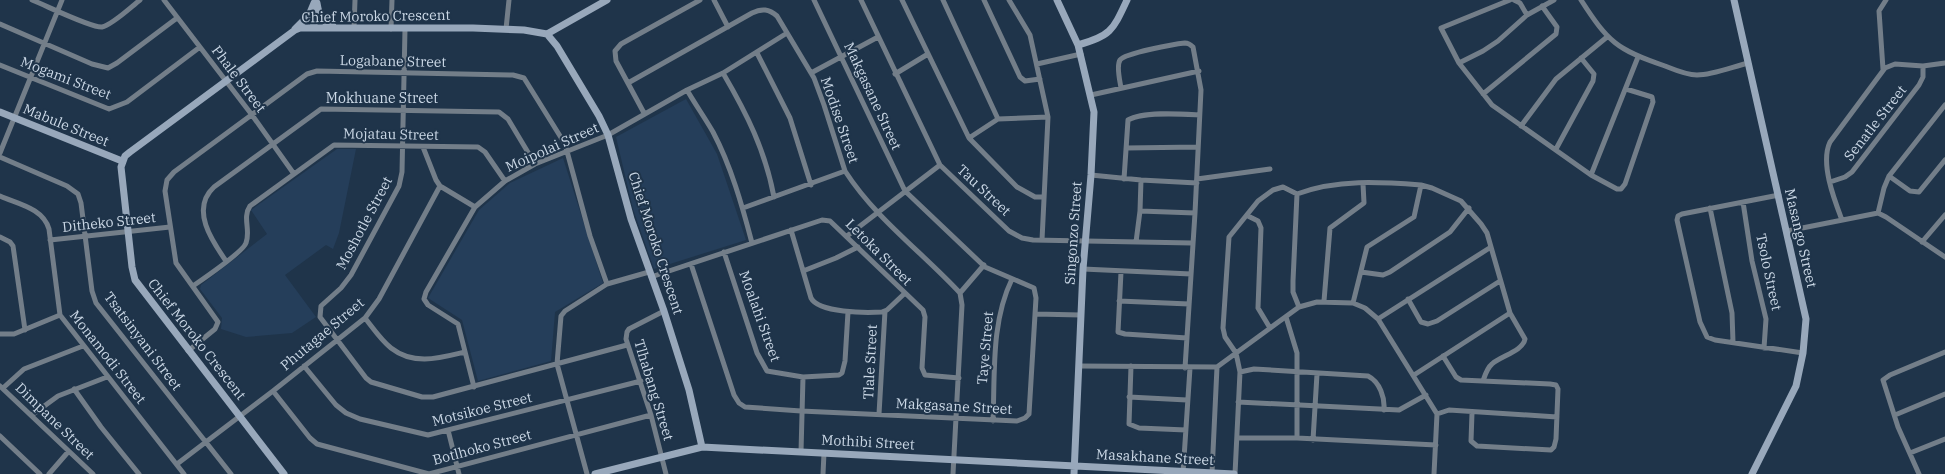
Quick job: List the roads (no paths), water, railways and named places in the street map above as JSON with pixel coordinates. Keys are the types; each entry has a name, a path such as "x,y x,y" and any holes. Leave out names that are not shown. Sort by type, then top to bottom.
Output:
{"street":[{"path":"32,0 102,27 109,24 140,0"},
{"path":"0,153 29,78 62,0"},
{"name":"Phale Street","path":"164,0 252,115 294,174"},
{"path":"354,28 355,0"},
{"path":"391,29 392,0"},
{"path":"506,29 509,0"},
{"path":"547,34 608,0"},
{"path":"644,113 615,58 616,48 700,0"},
{"path":"714,0 728,27"},
{"name":"Makgasane Street","path":"691,264 736,400 742,406 749,408 801,411 1017,421 1025,418 1029,414 1035,314 1034,288 984,265 904,191 814,0"},
{"name":"Tau Street","path":"861,0 895,74 940,165 1009,231 1022,238 1042,240 1192,243"},
{"path":"902,0 969,138 1017,187 1035,197 1044,197"},
{"path":"942,0 998,119"},
{"path":"984,0 1020,77 1025,81 1040,79"},
{"path":"1009,0 1029,32 1048,117 1042,240"},
{"name":"Singonzo Street","path":"1057,0 1081,54 1094,112 1091,175 1083,269 1074,474"},
{"path":"1078,45 1100,38 1108,33 1116,22 1127,0"},
{"path":"1510,0 1441,28 1459,63 1492,105 1591,175 1617,190 1621,189 1624,184 1653,102 1652,97 1626,88"},
{"path":"1514,0 1520,3 1527,15"},
{"path":"1459,63 1484,51 1498,41 1527,15 1554,0"},
{"path":"1581,0 1607,37 1621,48 1638,57 1693,75 1704,75 1748,63"},
{"name":"Masango Street","path":"1734,0 1779,195 1805,312 1806,324 1803,353 1793,394 1752,474"},
{"path":"1883,69 1879,11 1886,0"},
{"path":"315,2 315,28"},
{"path":"315,2 319,15 323,21 327,24 341,28"},
{"path":"295,30 309,15 315,2"},
{"path":"1483,94 1556,34 1557,27 1542,6"},
{"name":"Modise Street","path":"628,83 752,12 765,10 777,16 811,73 824,105 845,172 877,214 960,293"},
{"path":"0,24 44,45 92,64 108,68 117,63 177,18"},
{"name":"Chief Moroko Crescent","path":"284,474 188,351 135,280 132,267 121,175 122,161 130,152 225,80 295,30 315,28 506,29 540,31 547,34 557,46 599,116 608,135 631,219 664,311 689,390 702,446"},
{"name":"Moshotle Street","path":"336,340 320,317 319,309 341,288 351,275 399,186 402,172 403,146 405,28"},
{"name":"Moipolai Street","path":"474,387 458,324 428,305 424,299 426,292 475,207 505,181 536,164 608,135 644,113 723,73 787,33"},
{"path":"811,73 878,37"},
{"path":"1521,126 1556,79 1607,37"},
{"path":"1121,88 1120,62 1126,56 1188,43 1193,47 1201,86 1197,181 1187,338 1187,400 1183,473"},
{"name":"Mogami Street","path":"0,65 103,108 114,109 127,102 200,47"},
{"path":"757,53 790,118 811,185"},
{"path":"895,74 928,54"},
{"path":"1037,64 1081,54"},
{"path":"1591,175 1638,57"},
{"path":"1556,149 1593,81 1593,72 1580,58"},
{"path":"1842,220 1830,182 1827,165 1827,147 1883,69 1895,64 1923,66 1945,63"},
{"name":"Senatle Street","path":"1830,182 1845,177 1852,172 1919,85 1923,77 1923,66"},
{"path":"1091,95 1198,71"},
{"name":"Logabane Street","path":"188,351 215,329 218,322 176,263 165,191 167,180 170,175 312,72 513,75 522,77 526,80 562,138 590,236 607,284"},
{"path":"723,73 754,130 765,161 774,197"},
{"path":"687,90 713,132 743,208 752,243"},
{"path":"1878,213 1884,188 1889,176 1945,105"},
{"name":"Mokhuane Street","path":"226,261 211,240 207,230 204,213 205,198 214,188 321,109 403,109 493,111 502,113 509,121 536,164"},
{"name":"Mabule Street","path":"0,112 122,161"},
{"path":"1124,178 1127,122 1130,119 1170,113 1199,115"},
{"path":"969,138 998,119 1048,117"},
{"name":"Mojatau Street","path":"193,286 244,247 248,234 246,213 250,206 334,145 480,148 505,181"},
{"path":"423,146 436,180 440,186 475,207"},
{"path":"1126,148 1198,148"},
{"name":"Tsatsinyani Street","path":"0,157 74,190 81,203 92,291 96,303 231,474"},
{"path":"1889,176 1910,191 1919,192 1945,160"},
{"path":"847,236 940,165"},
{"path":"1091,175 1141,180 1197,181 1270,169"},
{"path":"743,208 845,172"},
{"path":"1136,242 1140,211 1141,180"},
{"path":"1235,474 1240,372 1236,353 1223,332 1229,237 1234,229 1248,216 1254,205 1273,190 1284,187 1298,194 1332,184 1421,185 1432,188 1461,201 1469,208 1487,233 1510,313 1525,337 1524,343 1489,367 1483,381"},
{"path":"1324,301 1330,228 1364,203 1363,184"},
{"path":"1353,303 1362,272 1367,247 1414,217 1421,185"},
{"name":"Phutagae Street","path":"177,464 240,417 365,318 379,298 440,186"},
{"path":"1298,194 1292,281 1293,292 1299,307"},
{"path":"1779,195 1682,214 1678,216 1678,220 1703,329 1710,338 1764,348 1803,353"},
{"name":"Monamodi Street","path":"0,196 41,214 47,222 60,314 107,377 184,474"},
{"name":"Tsolo Street","path":"1743,202 1754,267 1766,320 1764,348"},
{"path":"1362,272 1383,275 1390,272 1450,232 1469,208"},
{"path":"1710,208 1732,313 1733,342"},
{"path":"1140,211 1195,213"},
{"path":"1787,231 1878,213 1945,257"},
{"path":"1922,242 1945,215"},
{"path":"1248,216 1260,224 1258,308 1270,328"},
{"name":"Letoka Street","path":"607,284 691,264 791,230 826,220 834,224 847,236 904,294 921,308 924,314 923,374 930,377 958,378"},
{"name":"Ditheko Street","path":"50,240 170,227"},
{"name":"Tlale Street","path":"791,230 813,301 848,312 884,311 904,294"},
{"path":"0,237 10,242 13,246 24,330"},
{"path":"803,271 836,258 858,247"},
{"path":"1378,319 1492,247"},
{"name":"Moalahi Street","path":"724,252 764,368 774,374 803,377 839,375 844,371 848,312"},
{"path":"954,474 962,305 960,293 984,265"},
{"path":"1083,269 1121,272 1191,274"},
{"path":"1121,272 1117,330 1120,333 1187,338"},
{"name":"Taye Street","path":"993,420 997,325 1002,301 1012,279"},
{"path":"1408,299 1422,322 1428,324 1437,321 1500,281"},
{"path":"586,474 577,434 557,364 561,315 607,284"},
{"path":"1119,301 1189,304"},
{"path":"1079,366 1187,368 1217,367 1299,307 1312,302 1324,301 1353,303 1365,308 1378,319 1437,414 1434,474"},
{"name":"Tlhabang Street","path":"664,311 629,329 626,334 627,345 641,381 666,474"},
{"name":"Tlale Street","path":"879,414 884,311"},
{"path":"1414,375 1510,313"},
{"path":"0,334 14,334 60,314"},
{"path":"1035,314 1081,315"},
{"path":"1286,317 1296,347 1298,372 1297,438"},
{"path":"365,318 390,347 403,354 426,360 465,352"},
{"path":"336,340 366,378 375,384 429,398 627,345"},
{"path":"2,387 24,369 83,346"},
{"path":"1919,474 1900,432 1883,383 1884,379 1945,352"},
{"path":"1443,356 1458,379 1554,385 1558,391 1555,444 1551,450 1481,446 1471,441 1472,413"},
{"name":"Motsikoe Street","path":"304,366 336,405 350,416 425,435 641,381"},
{"path":"1131,366 1128,419 1131,426 1186,430"},
{"path":"1212,473 1217,367"},
{"path":"1240,372 1254,369 1316,374 1363,375 1370,377 1379,386 1382,394 1384,410"},
{"path":"1313,440 1316,374"},
{"path":"32,415 52,399 107,377"},
{"path":"801,452 803,377"},
{"name":"Dimpane Street","path":"2,387 68,452 93,474"},
{"path":"74,389 101,427 139,474"},
{"name":"Botlhoko Street","path":"273,391 310,438 320,445 425,474 651,415"},
{"path":"1895,415 1945,394"},
{"path":"1238,402 1384,410 1403,409 1426,395"},
{"path":"1129,397 1187,400"},
{"path":"1437,414 1449,410 1472,413 1557,417"},
{"path":"448,430 458,474"},
{"path":"0,436 40,474"},
{"path":"1237,438 1297,438 1436,445"},
{"path":"1910,453 1945,438"},
{"name":"Mothibi Street","path":"662,456 702,446 1075,466"},
{"path":"49,474 68,452"},
{"path":"823,474 824,453"},
{"path":"595,474 662,456"},
{"name":"Masakhane Street","path":"1075,466 1183,473 1235,474"}]}
